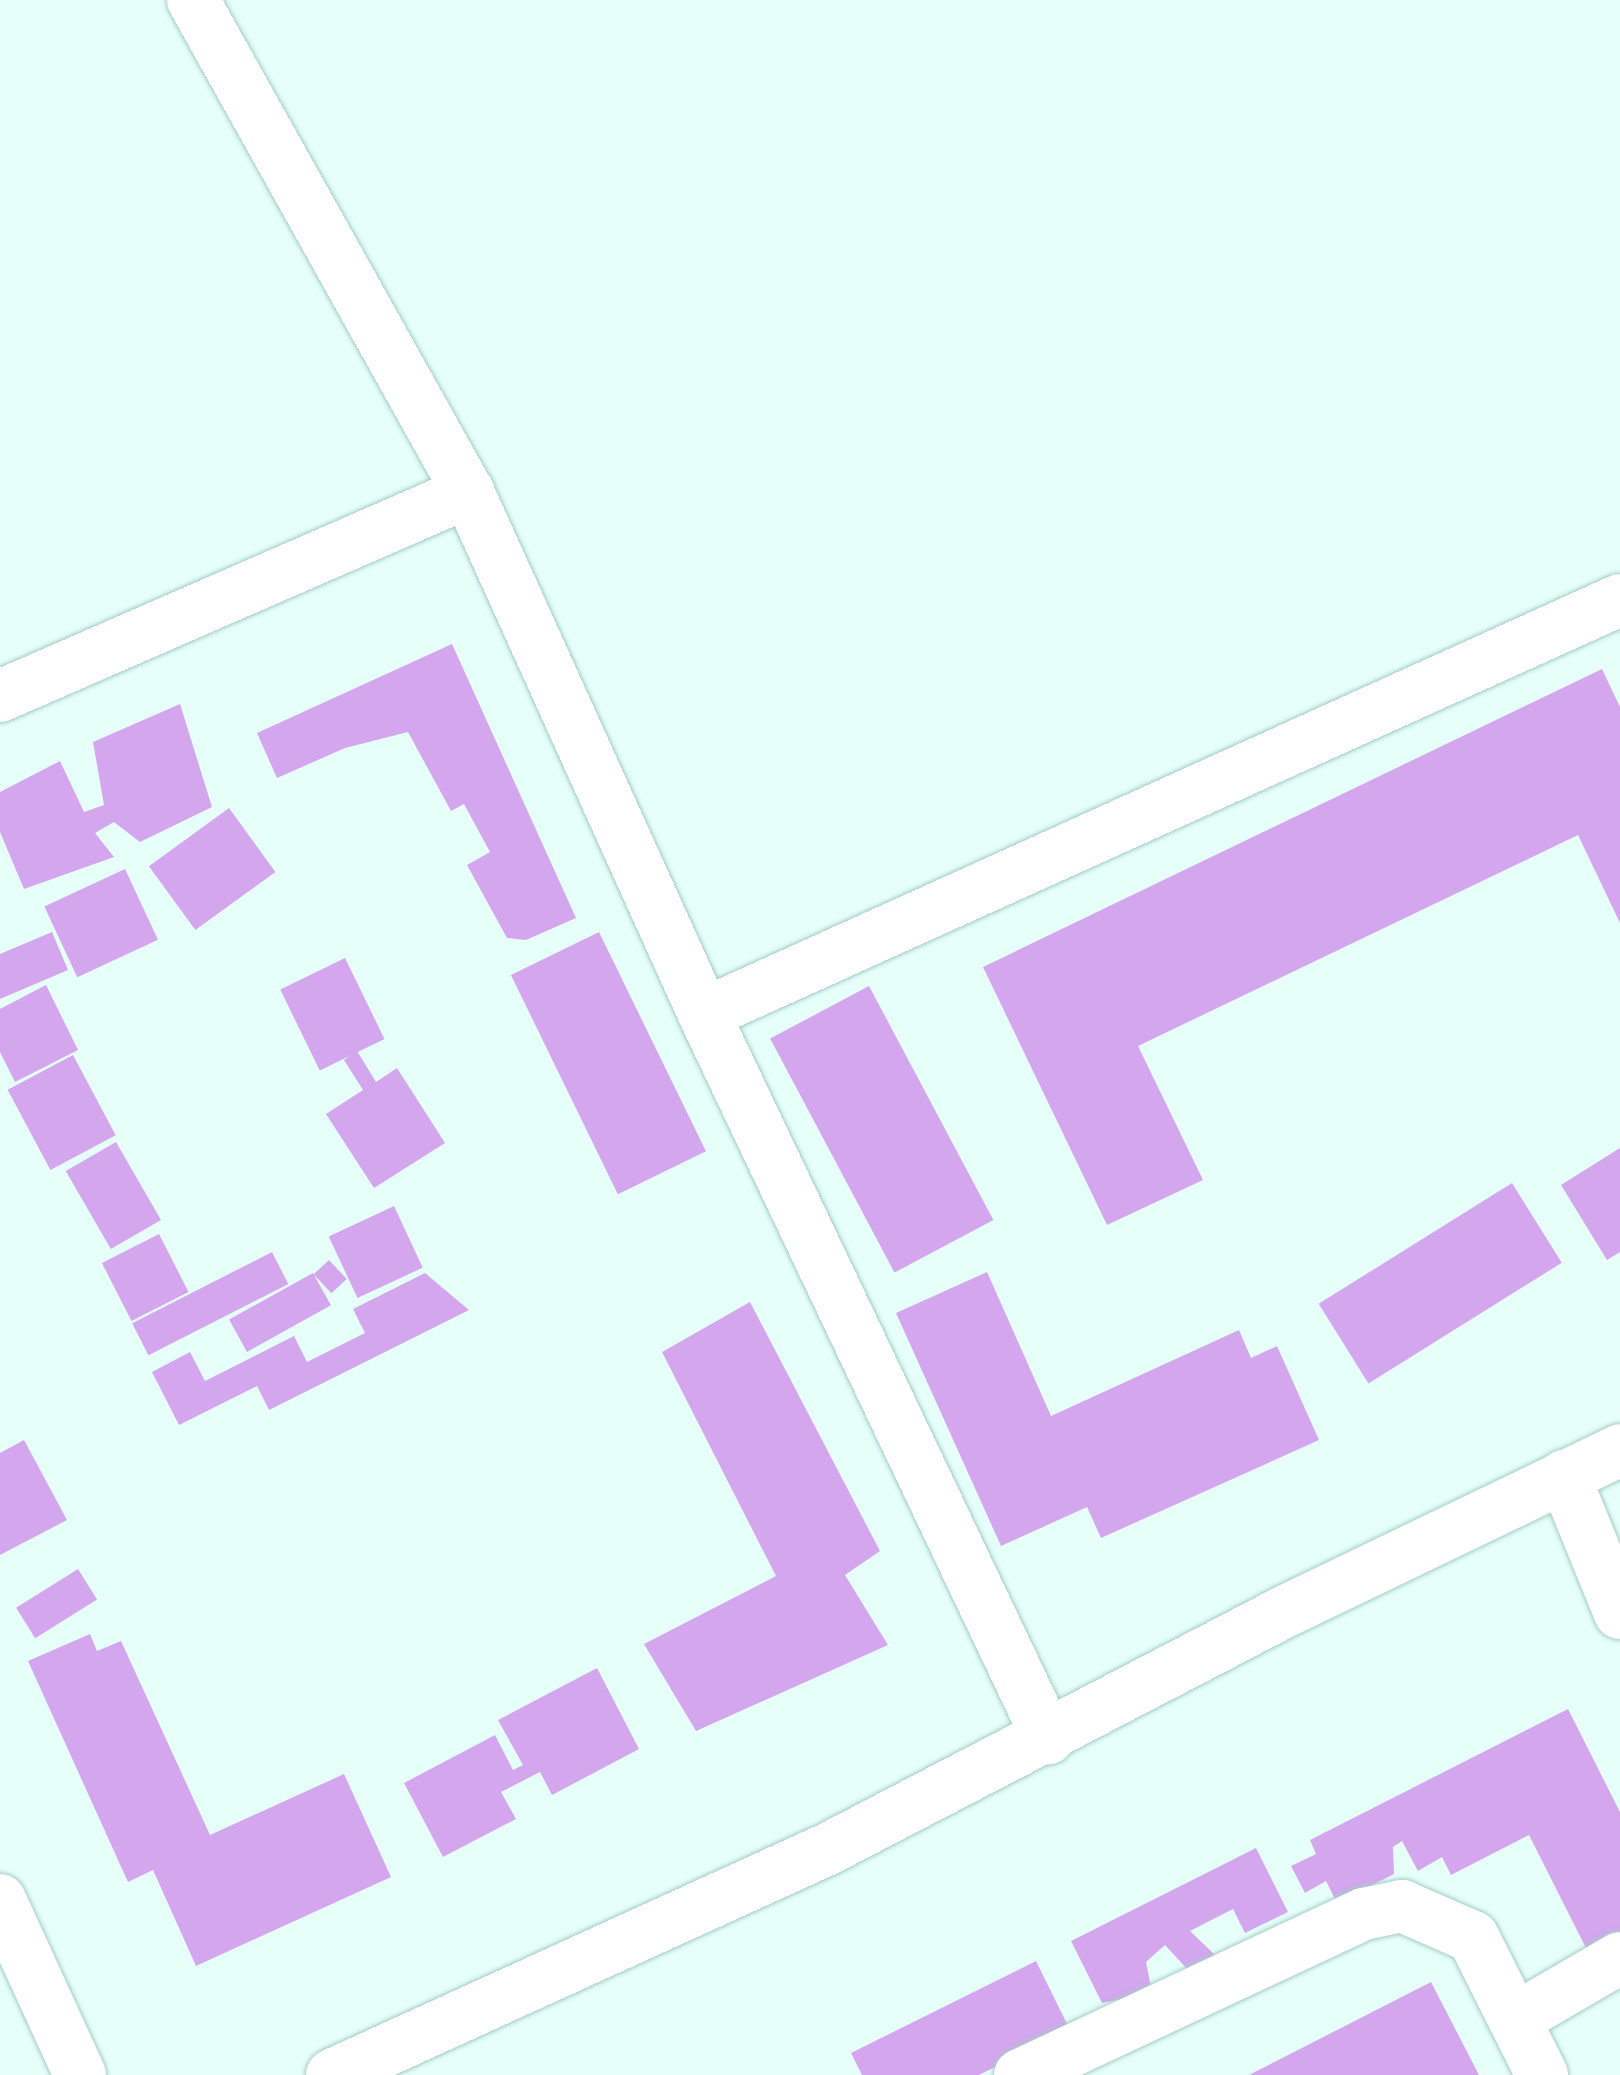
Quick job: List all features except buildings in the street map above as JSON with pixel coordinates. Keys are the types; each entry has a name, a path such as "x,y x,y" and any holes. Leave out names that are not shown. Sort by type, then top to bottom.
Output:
{"street":[{"path":"193,0 468,492 704,1014 1048,1738"},
{"path":"0,696 468,492"},
{"path":"704,1014 1620,600"},
{"path":"332,2075 810,1857 1620,1450"},
{"path":"1564,1476 1620,1613"},
{"path":"0,1900 80,2075"},
{"path":"1020,2075 1364,1914 1402,1906 1473,1936 1542,2075"},
{"path":"1517,2018 1620,1958"}]}
